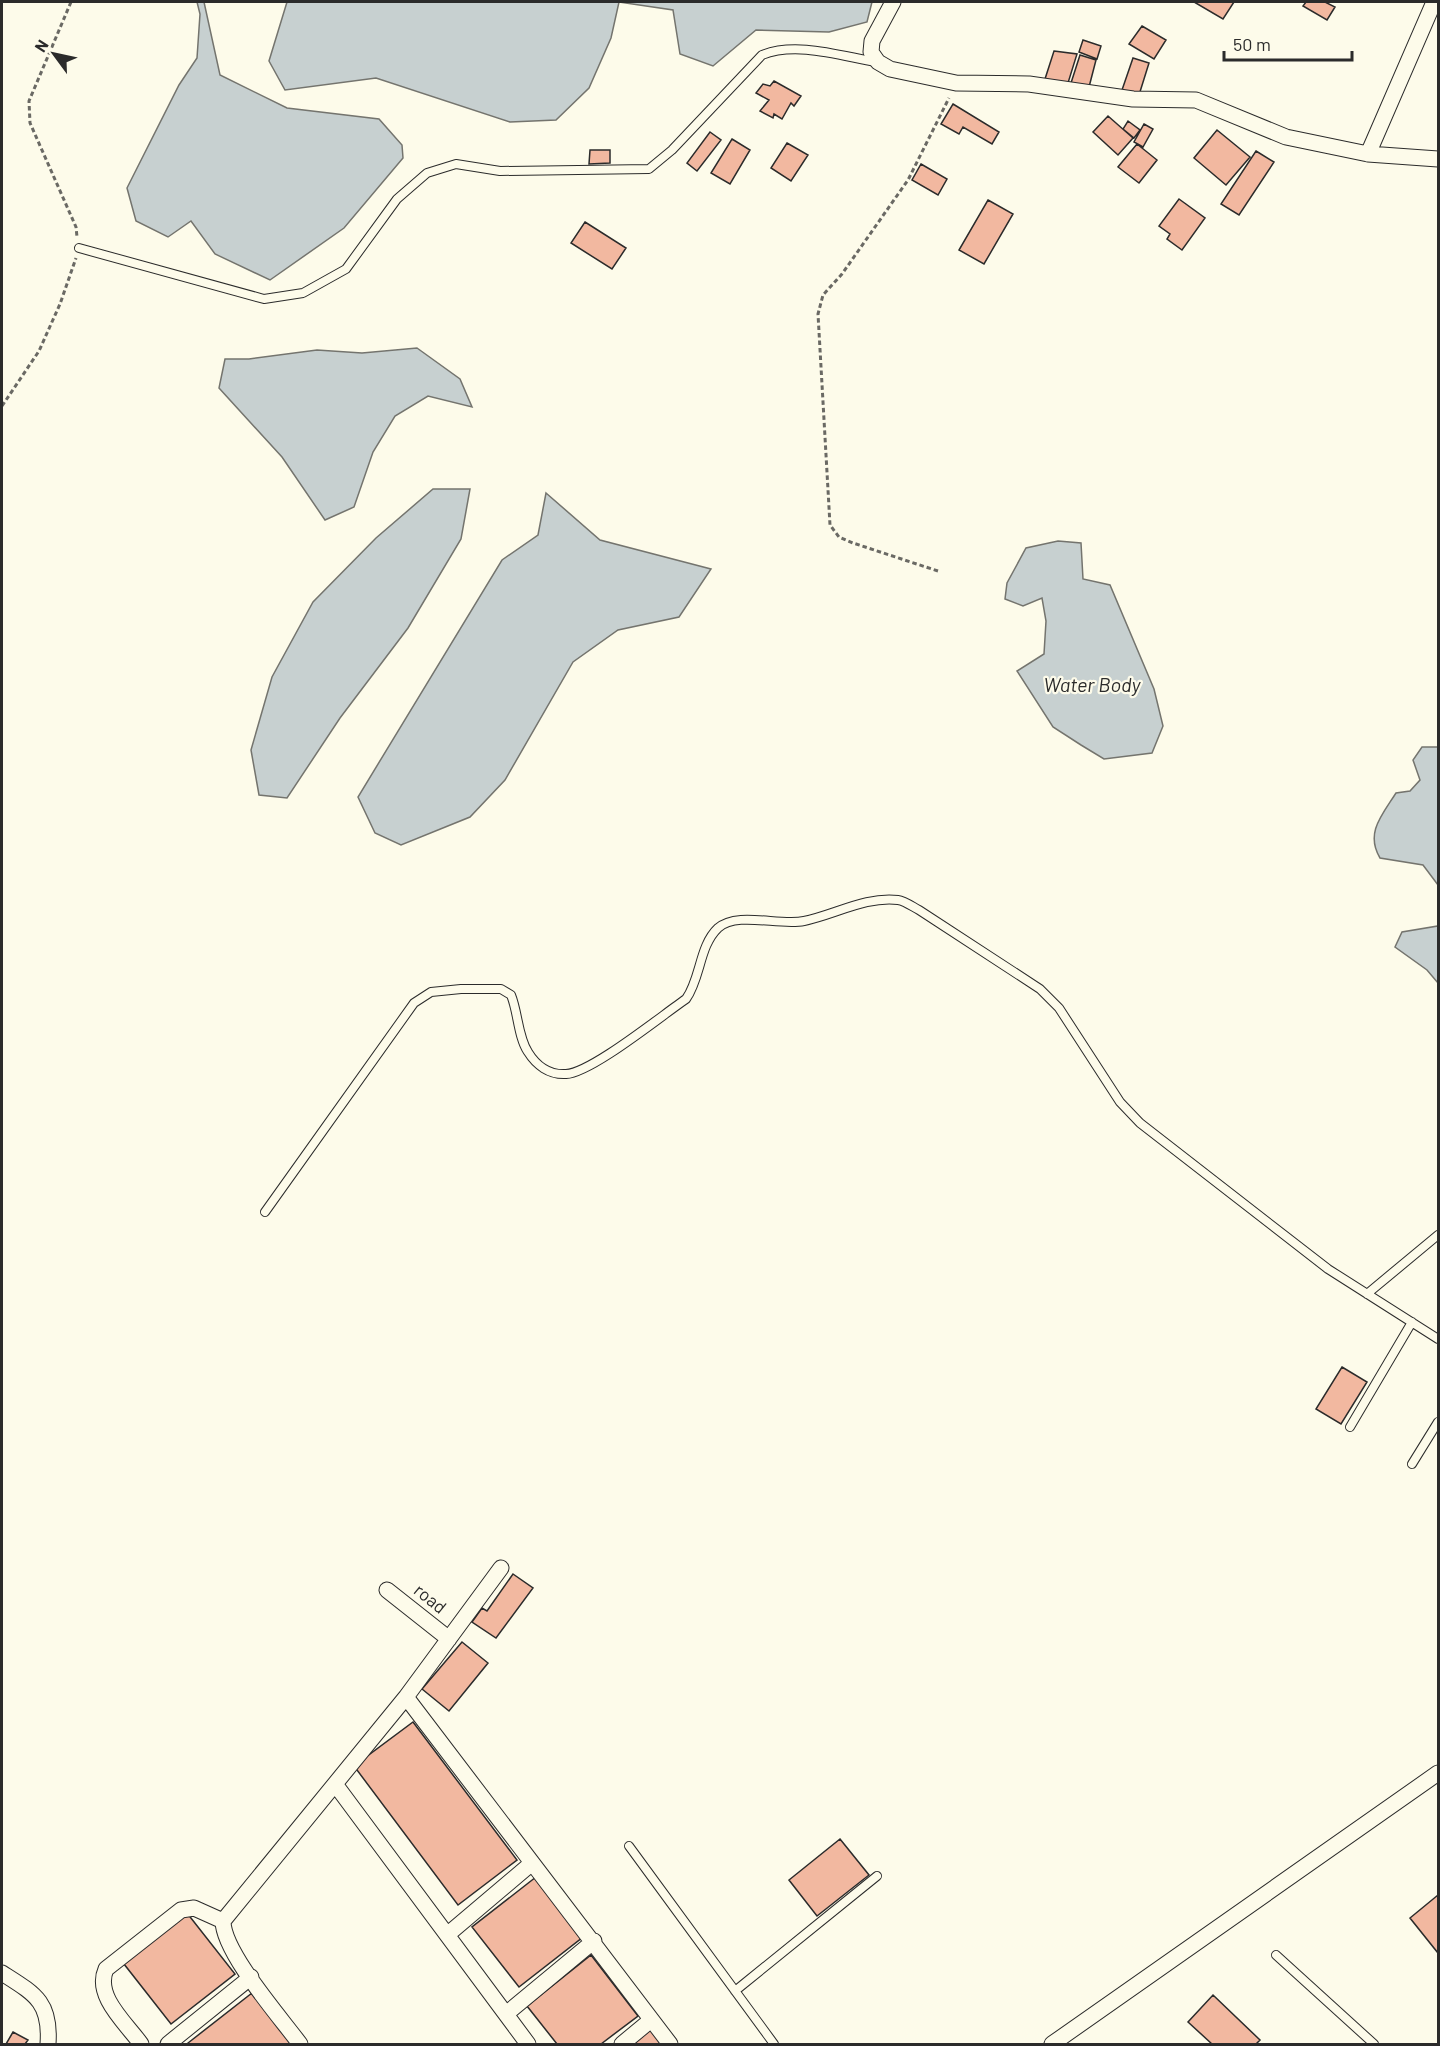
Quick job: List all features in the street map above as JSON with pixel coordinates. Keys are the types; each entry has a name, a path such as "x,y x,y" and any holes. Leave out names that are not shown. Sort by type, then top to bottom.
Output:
{"street":[{"path":"893,2 872,41 871,52 878,62 890,69 957,83 1029,84 1133,99 1196,100 1286,137 1368,154 1438,159"},
{"path":"1368,154 1434,2"},
{"path":"300,2044 227,1940 223,1933 223,1921 406,1697 501,1568"},
{"name":"road","path":"387,1590 449,1639"},
{"path":"406,1697 594,1941 670,2044"},
{"path":"1058,2043 1438,1773"},
{"path":"335,1784 528,2044"},
{"path":"447,1935 532,1863"},
{"path":"141,2044 104,1994 101,1980 106,1969 181,1910 194,1908 223,1921"},
{"path":"506,2014 594,1941"},
{"path":"2,1973 44,2005 48,2016 48,2044"},
{"path":"168,2044 251,1977"},
{"path":"622,2044 651,2020"}],"lane":[{"path":"79,248 264,300 303,293 346,269 397,199 427,173 456,164 500,171 649,169 672,150 762,55 775,50 792,49 878,62"},
{"path":"265,1212 414,1003 431,992 501,989 511,995 526,1050 538,1065 549,1071 566,1074 587,1067 686,999 694,987 708,940 719,927 736,919 753,922 803,921 877,901 900,900 1040,989 1059,1008 1120,1102 1140,1123 1328,1269 1438,1339"},
{"path":"1367,1294 1438,1235"},
{"path":"1350,1427 1412,1322"},
{"path":"1412,1464 1438,1422"},
{"path":"629,1846 774,2044"},
{"path":"735,1991 877,1876"},
{"path":"1276,1955 1374,2044"}],"path":[{"path":"2,406 39,351 60,304 79,248 76,227 30,123 29,101 70,2"},
{"path":"939,571 853,543 839,537 830,525 819,315 824,295 842,274 908,180 957,83"}],"water":[{"path":"197,2 204,2 220,75 287,108 379,119 402,145 403,158 344,228 270,280 215,254 191,221 168,237 136,221 127,188 179,85 197,58 200,14"},
{"path":"287,2 619,2 611,38 589,88 556,120 510,122 376,78 285,90 269,61"},
{"path":"619,2 872,2 867,22 829,32 756,30 713,66 680,54 673,10"},
{"path":"417,348 460,379 472,407 428,396 395,416 373,452 354,507 325,520 282,457 219,388 225,359 249,359 317,350 362,353"},
{"path":"433,489 470,489 461,539 408,628 340,718 287,798 259,795 251,750 272,677 313,602 376,538"},
{"path":"546,493 600,540 711,569 679,617 618,630 573,662 505,780 470,817 401,845 375,833 358,797 502,560 538,535"},
{"name":"Water Body","path":"1058,541 1081,543 1083,579 1110,585 1154,689 1163,726 1152,753 1104,759 1053,727 1017,671 1044,654 1046,621 1042,598 1023,606 1005,599 1007,583 1026,548"},
{"path":"1422,747 1438,747 1438,885 1423,865 1380,858 1374,840 1377,824 1396,793 1410,791 1420,780 1413,760"},
{"path":"1438,926 1438,983 1427,970 1395,947 1402,932"}],"building":[{"path":"1194,2 1234,2 1223,19"},
{"path":"1306,2 1325,2 1335,7 1327,20 1303,6"},
{"path":"1142,26 1166,40 1154,59 1129,44"},
{"path":"1083,40 1101,46 1097,59 1079,52"},
{"path":"1054,51 1077,54 1068,83 1045,79"},
{"path":"1080,55 1096,60 1089,87 1071,83"},
{"path":"1133,58 1149,63 1139,95 1122,90"},
{"path":"774,81 801,96 794,106 791,103 782,119 774,114 773,118 760,111 769,100 756,93 763,84 770,86"},
{"path":"953,104 999,132 992,144 963,127 959,134 941,124"},
{"path":"1108,116 1133,138 1118,155 1093,132"},
{"path":"1128,121 1140,130 1134,138 1123,129"},
{"path":"1144,124 1153,129 1143,147 1134,142"},
{"path":"1217,130 1250,157 1226,185 1194,158"},
{"path":"710,132 721,140 697,171 687,163"},
{"path":"732,139 750,150 730,184 711,173"},
{"path":"787,143 808,155 791,181 771,168"},
{"path":"1137,144 1157,160 1139,183 1118,167"},
{"path":"590,150 610,150 610,163 589,164"},
{"path":"1256,151 1274,162 1239,215 1221,204"},
{"path":"921,164 947,179 938,195 912,180"},
{"path":"1179,199 1205,218 1182,250 1167,239 1170,234 1159,226"},
{"path":"988,200 1013,214 984,264 959,250"},
{"path":"585,222 626,248 612,269 571,243"},
{"path":"1342,1367 1367,1382 1341,1424 1316,1409"},
{"path":"513,1574 533,1588 496,1638 472,1622 482,1608 487,1611"},
{"path":"462,1642 488,1663 449,1711 422,1689"},
{"path":"413,1722 517,1860 458,1905 354,1766"},
{"path":"840,1839 869,1875 817,1916 789,1880"},
{"path":"536,1877 583,1937 519,1987 472,1927"},
{"path":"1438,1895 1438,1953 1410,1918"},
{"path":"187,1913 235,1974 171,2024 124,1964"},
{"path":"591,1955 638,2016 601,2044 557,2044 527,2006"},
{"path":"252,1993 293,2044 188,2043"},
{"path":"1213,1995 1260,2040 1256,2044 1212,2044 1188,2022"},
{"path":"654,2027 667,2044 632,2044"},
{"path":"13,2032 28,2040 25,2044 6,2044"}]}
